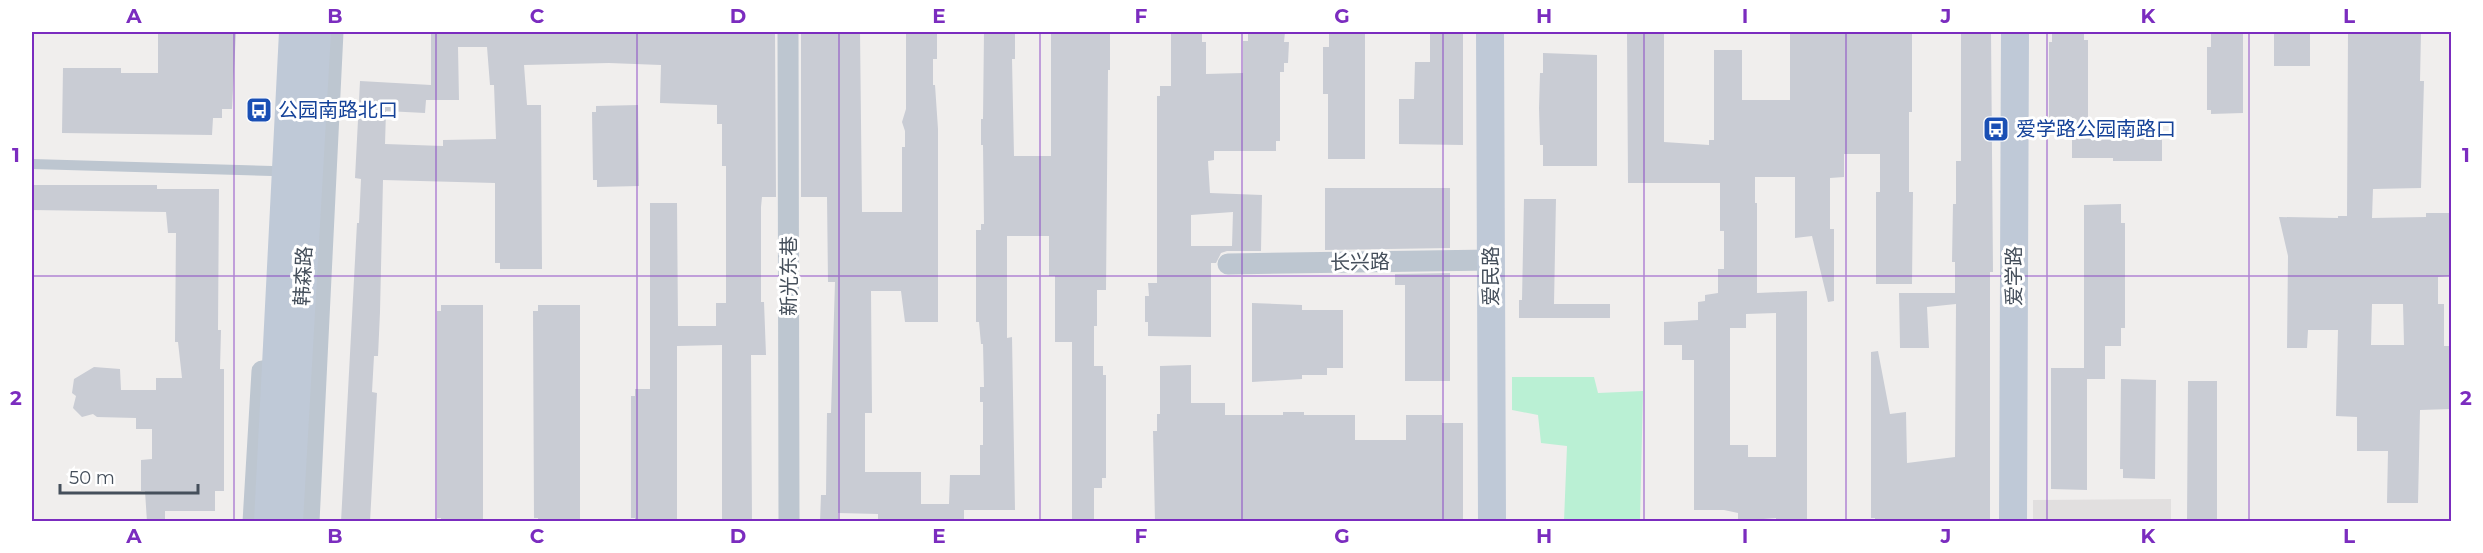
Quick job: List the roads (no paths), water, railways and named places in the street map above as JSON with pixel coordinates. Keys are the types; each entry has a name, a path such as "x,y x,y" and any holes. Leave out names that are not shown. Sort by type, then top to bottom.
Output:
{"main road":[{"name":"韩森路","path":"268,522 293,32"},
{"name":"韩森路","path":"289,522 317,32"},
{"name":"爱民路","path":"1490,32 1491,522"},
{"name":"爱学路","path":"2013,522 2015,32"}],"street":[{"path":"253,522 280,32"},
{"path":"309,522 333,32"},
{"name":"新光东巷","path":"788,32 789,522"},
{"name":"长兴路","path":"1228,264 1491,260"}],"lane":[{"path":"32,164 272,171"}],"place":[{"name":"公园南路北口","path":"259,110"},
{"name":"爱学路公园南路口","path":"1996,129"}]}
